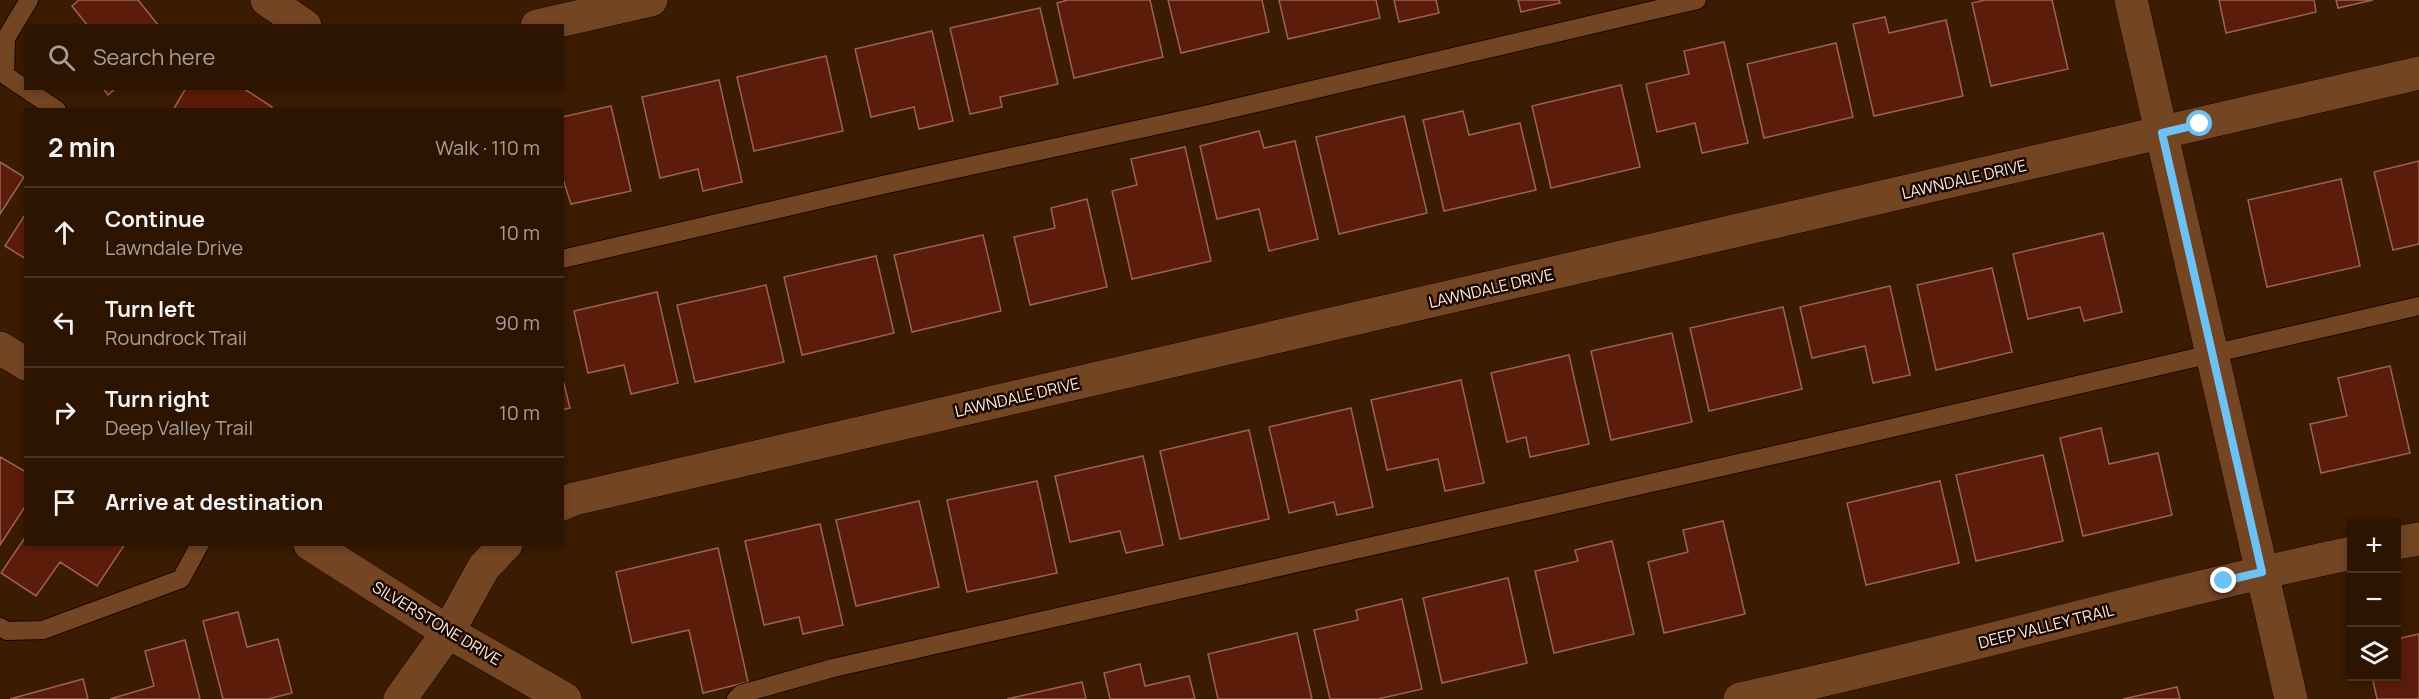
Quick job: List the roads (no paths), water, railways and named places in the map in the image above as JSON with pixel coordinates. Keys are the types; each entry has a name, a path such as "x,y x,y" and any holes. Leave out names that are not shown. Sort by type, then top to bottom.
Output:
{"street":[{"path":"267,0 303,24"},
{"path":"546,24 651,0"},
{"path":"2131,0 2291,699"},
{"name":"LAWNDALE DRIVE","path":"564,503 2419,73"},
{"path":"0,348 24,363"},
{"path":"2401,542 2419,539"},
{"name":"SILVERSTONE DRIVE","path":"313,546 448,632 565,699"},
{"path":"399,699 448,632 484,567 504,546"},
{"name":"DEEP VALLEY TRAIL","path":"1740,699 1848,676 2262,572 2347,554"}],"lane":[{"path":"24,88 5,75 6,38 30,0"},
{"path":"564,259 878,186 1209,114 1696,0"},
{"path":"27,90 54,108"},
{"path":"736,699 741,694 833,668 2419,306"},
{"path":"0,627 7,631 43,630 181,579 200,546"}]}
